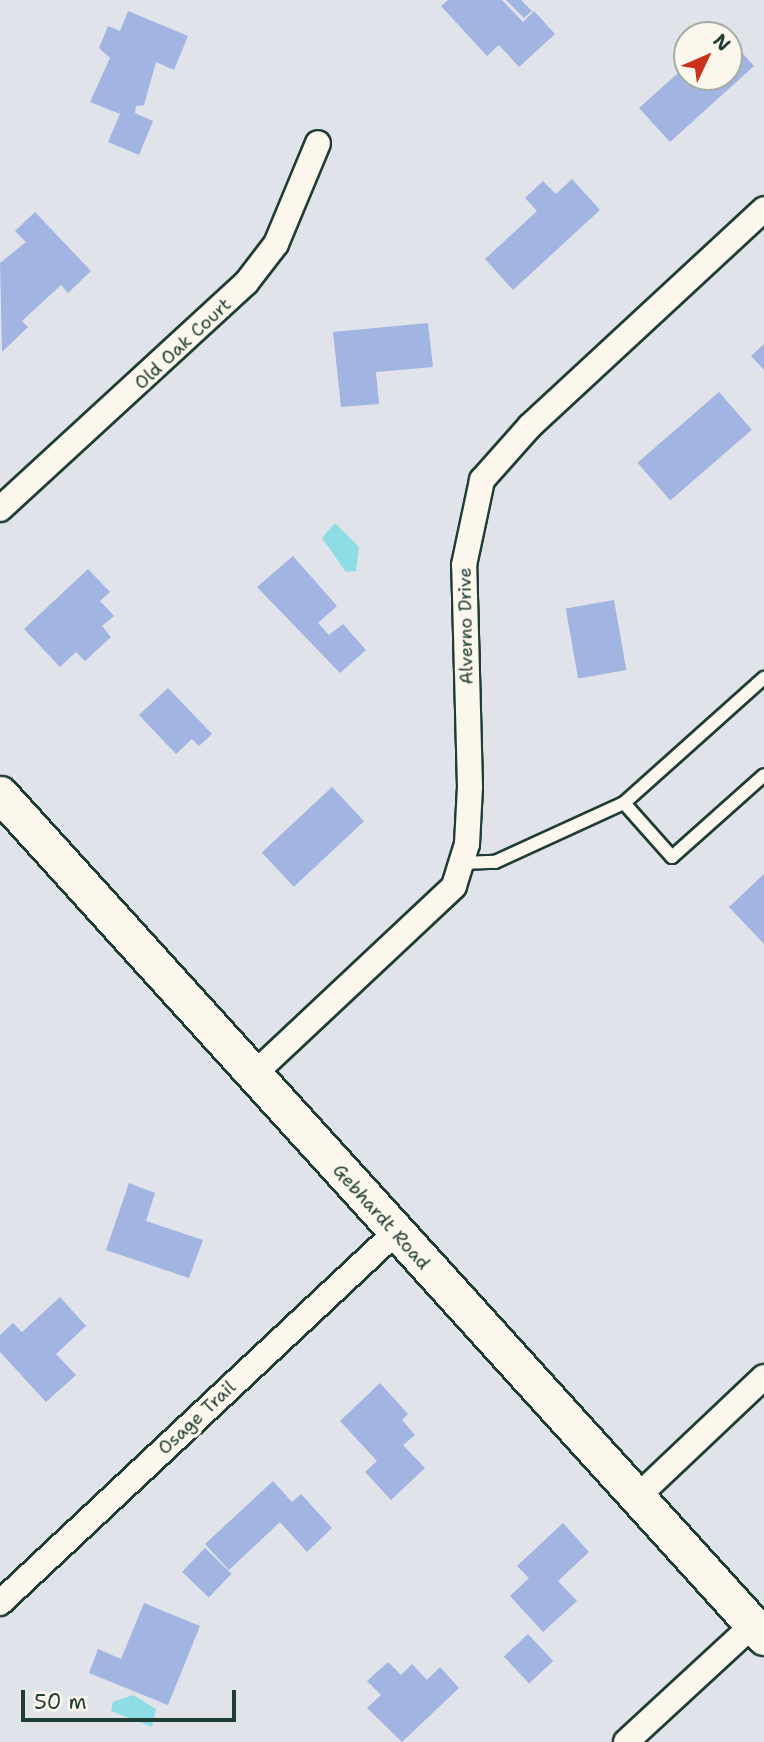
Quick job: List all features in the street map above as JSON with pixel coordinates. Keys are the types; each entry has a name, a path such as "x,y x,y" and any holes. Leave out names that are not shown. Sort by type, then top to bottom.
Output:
{"street":[{"name":"Old Oak Court","path":"0,509 246,284 276,244 318,143"},
{"name":"Alverno Drive","path":"252,1076 407,935 454,886 461,863 470,787 464,565 482,480 530,426 764,209"},
{"name":"Gebhardt Road","path":"0,794 252,1076 758,1631"},
{"name":"Osage Trail","path":"0,1603 396,1233"},
{"path":"636,1498 764,1377"},
{"path":"626,1742 758,1631"}],"lane":[{"path":"461,863 495,862 624,803 764,678"},
{"path":"624,803 672,857 764,775"}],"water":[{"path":"335,523 359,547 356,571 346,572 322,538"},
{"path":"133,1695 156,1709 152,1727 111,1711 113,1702"}],"building":[{"path":"448,0 502,0 523,22 534,11 555,34 519,67 499,45 487,56 441,6"},
{"path":"506,0 521,0 532,11 524,18"},
{"path":"128,11 188,36 174,70 156,62 144,105 136,106 135,113 153,121 139,155 108,142 120,114 90,102 110,58 99,48 108,26 120,31"},
{"path":"743,54 754,66 743,76"},
{"path":"673,78 673,91 726,91 670,142 639,108"},
{"path":"572,179 600,210 513,290 485,259 537,211 525,198 543,181 556,194"},
{"path":"35,212 91,271 68,293 61,285 22,321 28,327 2,352 0,263 26,242 15,231"},
{"path":"428,323 433,367 376,372 379,404 341,407 333,332"},
{"path":"764,344 764,370 751,356"},
{"path":"719,392 752,430 670,501 637,463"},
{"path":"293,556 337,606 318,623 329,635 343,624 366,650 340,673 257,587"},
{"path":"88,569 110,592 100,601 114,616 102,626 111,637 85,661 76,652 60,667 24,629"},
{"path":"614,600 626,670 578,678 566,609"},
{"path":"168,688 212,734 199,746 192,739 176,754 139,715"},
{"path":"332,787 364,821 294,887 262,852"},
{"path":"764,874 764,944 729,907"},
{"path":"129,1183 155,1193 146,1221 203,1240 189,1278 106,1250"},
{"path":"60,1297 86,1326 56,1354 76,1375 46,1402 0,1352 0,1335 13,1323 22,1332"},
{"path":"380,1383 408,1414 402,1420 415,1435 403,1445 425,1468 391,1500 365,1472 377,1461 340,1421"},
{"path":"273,1481 292,1502 301,1494 332,1528 307,1552 280,1522 229,1570 205,1544"},
{"path":"563,1523 589,1552 558,1581 577,1601 543,1632 510,1596 529,1578 517,1566"},
{"path":"205,1548 232,1574 209,1597 182,1572"},
{"path":"144,1603 200,1626 168,1705 89,1673 98,1649 121,1659"},
{"path":"528,1634 553,1661 529,1684 504,1657"},
{"path":"388,1662 401,1675 412,1664 427,1680 440,1667 459,1688 402,1742 367,1708 381,1695 367,1681"}]}
